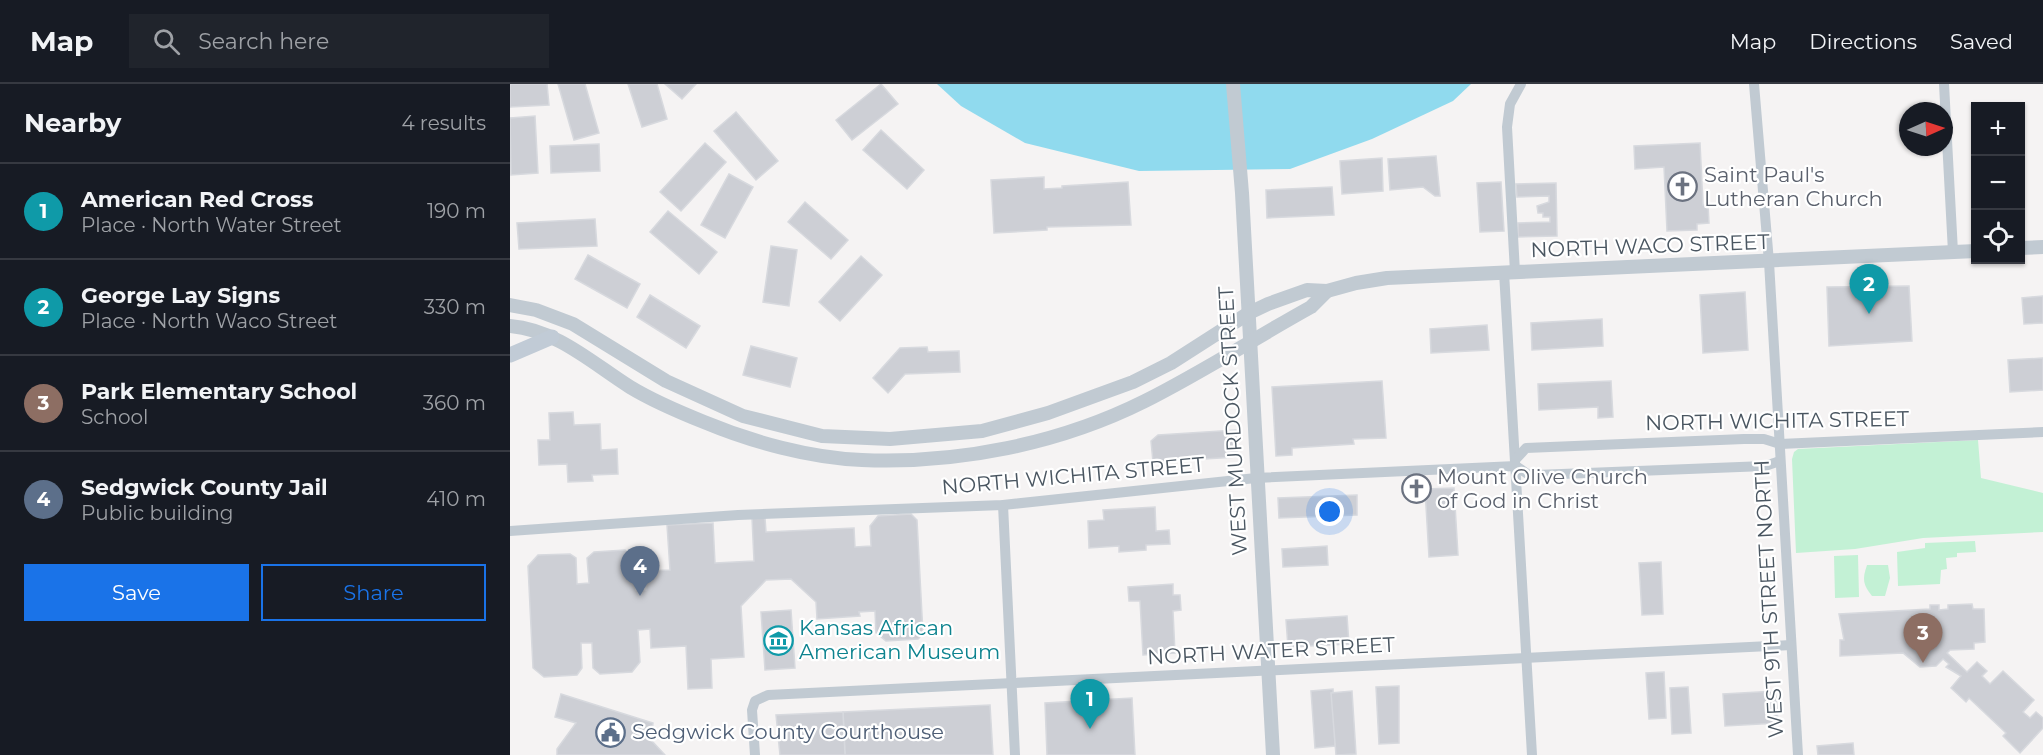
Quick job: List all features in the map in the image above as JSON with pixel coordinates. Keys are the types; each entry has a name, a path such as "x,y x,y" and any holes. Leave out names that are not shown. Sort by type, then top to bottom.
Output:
{"main road":[{"path":"510,356 552,338"}],"street":[{"name":"WEST MURDOCK STREET","path":"1233,84 1251,341 1256,478 1273,755"},
{"path":"1521,84 1509,107 1507,128 1516,462 1532,755"},
{"name":"WEST 9TH STREET NORTH","path":"1754,84 1769,262 1798,755"},
{"path":"1944,84 1953,252"},
{"path":"2025,248 2043,247"},
{"name":"NORTH WACO STREET","path":"510,305 536,310 573,324 666,381 743,416 822,436 890,439 982,431 1082,402 1133,382 1171,363 1249,313 1307,290 1327,291 1387,278 1769,262 1971,250"},
{"name":"NORTH WACO STREET","path":"510,326 552,338 630,387 674,411 715,427 749,439 860,460 970,454 1002,449 1062,433 1145,401 1311,307 1327,291"},
{"name":"NORTH WICHITA STREET","path":"1516,462 1526,448 1753,439 1780,444 2043,432"},
{"name":"NORTH WICHITA STREET","path":"510,531 738,515 1003,505 1256,478 1516,462 1529,475 1762,466 1780,461"},
{"path":"1003,505 1015,755"},
{"name":"NORTH WATER STREET","path":"755,755 752,710 755,701 768,695 1791,645"}],"green space":[{"path":"1978,440 1981,478 2043,493 2043,532 1923,538 1855,549 1796,553 1792,459 1794,452 1798,449"},
{"path":"1975,541 1976,552 1957,553 1957,557 1946,558 1947,569 1941,570 1940,584 1898,586 1897,552 1925,548 1925,543"},
{"path":"1858,555 1859,597 1835,598 1834,556"},
{"path":"1867,565 1888,565 1890,578 1885,596 1872,596 1867,588 1864,574"}],"water":[{"path":"937,84 1471,84 1453,101 1372,139 1290,169 1139,171 1025,143 961,106"}],"building":[{"path":"510,84 547,84 549,105 510,107"},
{"path":"558,84 585,84 599,133 574,140"},
{"path":"628,84 657,84 667,119 642,127"},
{"path":"665,84 696,84 682,99"},
{"path":"881,84 898,104 852,140 836,120"},
{"path":"736,112 778,161 756,180 714,131"},
{"path":"535,116 538,173 511,175 510,118"},
{"path":"881,130 924,170 907,189 863,150"},
{"path":"705,143 726,162 681,211 660,192"},
{"name":"Saint Paul's Lutheran Church","path":"1700,143 1703,205 1708,205 1709,223 1697,224 1697,230 1667,231 1664,167 1635,169 1634,146"},
{"path":"599,144 600,171 551,173 550,146"},
{"path":"1436,156 1440,196 1435,196 1423,187 1390,190 1388,159"},
{"path":"1382,158 1383,191 1342,194 1340,161"},
{"path":"729,174 753,187 725,238 701,225"},
{"path":"1044,177 1044,189 1128,182 1131,225 1047,227 1047,230 994,233 991,180"},
{"path":"1501,182 1504,231 1480,232 1477,183"},
{"path":"1556,183 1557,236 1518,237 1518,223 1550,222 1550,217 1543,217 1543,213 1538,213 1537,206 1549,202 1549,196 1517,197 1516,184"},
{"path":"1332,187 1334,215 1267,218 1266,190"},
{"path":"805,202 848,240 831,259 788,222"},
{"path":"668,211 717,252 699,274 650,232"},
{"path":"595,219 597,246 519,249 517,223"},
{"path":"771,246 797,250 789,306 763,302"},
{"path":"588,255 640,284 627,308 575,279"},
{"path":"861,256 882,275 840,321 819,302"},
{"path":"1909,286 1912,341 1829,346 1827,287"},
{"path":"1745,292 1748,350 1703,353 1700,295"},
{"path":"650,295 700,326 686,348 637,317"},
{"path":"2043,296 2043,323 2024,324 2022,298"},
{"path":"1602,319 1603,346 1532,350 1531,323"},
{"path":"1487,325 1489,350 1431,353 1430,329"},
{"path":"751,346 797,358 790,387 743,375"},
{"path":"927,347 928,352 959,351 960,372 905,374 888,393 873,378 900,348"},
{"path":"2043,358 2043,390 2010,392 2008,360"},
{"path":"1382,381 1386,438 1353,439 1354,444 1292,448 1292,455 1276,456 1272,387"},
{"path":"1611,381 1613,417 1598,418 1598,407 1539,410 1538,384"},
{"path":"573,412 574,425 600,424 601,450 617,449 618,474 592,475 593,481 568,482 567,464 539,465 538,440 550,440 549,413"},
{"path":"1236,430 1237,457 1153,462 1151,441 1158,435"},
{"path":"1454,488 1458,555 1429,557 1425,489"},
{"path":"1357,495 1357,515 1279,518 1278,498"},
{"path":"1155,507 1156,531 1169,530 1170,544 1146,545 1146,550 1119,552 1119,546 1089,548 1088,521 1104,520 1103,510"},
{"path":"911,514 917,520 923,634 918,639 886,641 876,633 875,611 859,612 860,616 817,619 816,602 791,579 766,580 741,606 744,657 711,659 712,688 688,689 686,646 651,648 650,629 638,630 640,662 632,672 600,674 593,668 592,643 581,643 582,668 577,675 544,677 533,668 528,566 538,555 570,554 576,558 577,584 589,583 587,558 594,552 625,550 634,558 636,590 646,590 645,571 670,570 667,525 713,523 715,563 754,561 752,518 765,518 766,532 854,528 855,547 871,546 870,526 878,516"},
{"path":"1327,546 1328,565 1283,567 1282,549"},
{"path":"1661,562 1663,614 1642,615 1639,563"},
{"path":"1173,584 1173,595 1180,595 1181,610 1173,611 1175,653 1143,655 1140,601 1129,601 1128,587"},
{"path":"1972,604 1973,609 1984,609 1985,642 1974,643 1974,649 1950,650 1947,653 1967,672 1977,662 1987,671 1982,676 1990,684 2003,671 2034,700 2023,712 2030,718 2036,712 2043,718 2043,728 2020,753 2003,736 2006,733 1969,698 1966,702 1951,688 1961,676 1946,667 1949,664 1943,659 1936,666 1920,667 1903,653 1840,656 1840,640 1844,640 1839,614 1930,609 1930,605 1939,605 1939,610 1948,609 1948,605"},
{"name":"Kansas African American Museum","path":"791,610 795,668 765,670 761,612"},
{"path":"1347,616 1349,644 1288,647 1286,620"},
{"path":"1664,672 1666,718 1649,719 1646,673"},
{"path":"1399,686 1399,743 1379,744 1376,687"},
{"path":"1688,687 1691,733 1672,734 1670,688"},
{"path":"1333,689 1335,746 1315,748 1311,691"},
{"path":"1352,691 1356,754 1336,755 1331,693"},
{"path":"1776,691 1778,723 1725,726 1723,694"},
{"name":"Sedgwick County Courthouse","path":"561,694 653,723 651,740 665,755 557,755 557,749 576,723 555,717"},
{"path":"1132,698 1135,755 1047,755 1045,703"},
{"path":"990,705 993,755 845,755 843,712"},
{"path":"843,712 845,755 780,755 776,715"},
{"path":"1853,743 1854,755 1818,755 1817,746"}],"place":[{"name":"Saint Paul's Lutheran Church","path":"1683,187"},
{"name":"George Lay Signs","path":"1869,314"},
{"name":"Mount Olive Church of God in Christ","path":"1416,489"},
{"name":"Sedgwick County Jail","path":"640,596"},
{"name":"Kansas African American Museum","path":"778,640"},
{"name":"Park Elementary School","path":"1923,663"},
{"name":"American Red Cross","path":"1090,729"},
{"name":"Sedgwick County Courthouse","path":"611,732"}]}
